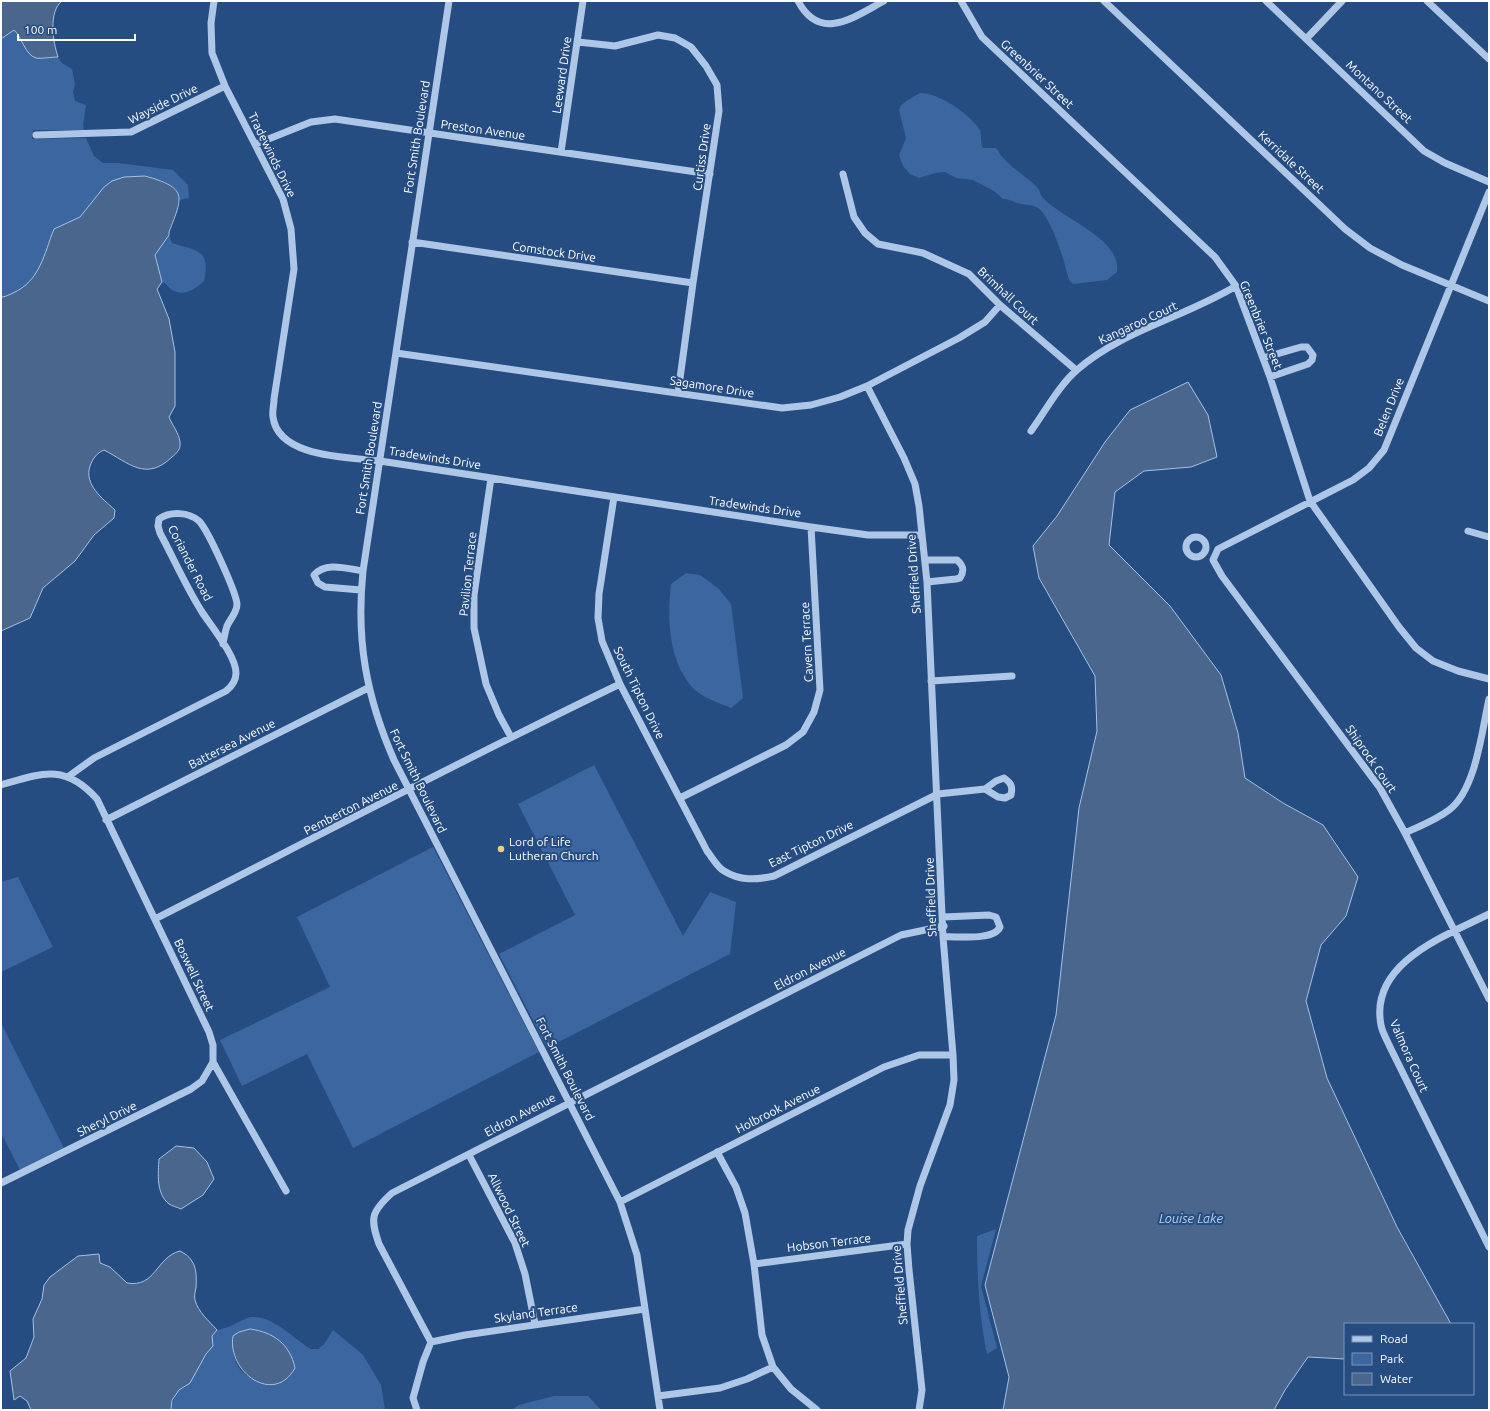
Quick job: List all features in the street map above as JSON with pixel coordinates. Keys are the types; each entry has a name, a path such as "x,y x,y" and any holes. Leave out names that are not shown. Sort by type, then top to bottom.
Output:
{"street":[{"name":"Tradewinds Drive","path":"214,1 211,24 212,53 225,86 283,199 291,228 294,269 274,399 273,418 279,432 287,442 319,453 811,527 868,535 922,535"},
{"name":"Fort Smith Boulevard","path":"449,1 361,590 361,634 368,688 383,735 409,791 620,1202 637,1255 660,1410"},
{"name":"Leeward Drive","path":"561,152 583,1"},
{"path":"798,1 803,12 817,22 831,25 844,22 884,1"},
{"name":"Greenbrier Street","path":"960,1 982,37 1215,256 1236,286 1270,377 1310,501 1399,627 1416,648 1433,661 1458,671 1489,679"},
{"name":"Kerridale Street","path":"1104,1 1346,228 1370,248 1402,264 1489,301"},
{"name":"Montano Street","path":"1266,1 1307,38 1424,150 1445,163 1489,182"},
{"path":"1307,38 1342,1"},
{"path":"1427,1 1489,58"},
{"name":"Curtiss Drive","path":"578,42 615,46 658,35 675,38 691,47 706,66 716,85 719,111 678,393"},
{"name":"Wayside Drive","path":"36,135 130,132 225,86"},
{"name":"Preston Avenue","path":"256,144 311,122 335,119 710,174"},
{"name":"Brimhall Court","path":"843,174 854,217 865,233 878,244 923,253 969,274 1000,305 1076,370"},
{"name":"Belen Drive","path":"1216,552 1352,480 1369,468 1384,450 1489,192"},
{"name":"Comstock Drive","path":"412,242 693,283"},
{"name":"Kangaroo Court","path":"1031,431 1076,370 1106,348 1213,300 1236,286"},
{"name":"Sagamore Drive","path":"396,353 782,408 811,405 840,397 867,386 966,334 985,322 1000,305"},
{"path":"1263,358 1301,346 1307,347 1313,355 1312,360 1308,364 1270,377"},
{"name":"Sheffield Drive","path":"867,386 915,484 922,535 927,582 944,926 943,936 953,1055 954,1080 950,1105 920,1186 908,1230 907,1244 922,1390 919,1410"},
{"name":"Pavilion Terrace","path":"491,478 474,596 474,628 486,684 499,715 511,737"},
{"name":"South Tipton Drive","path":"614,497 599,594 598,618 602,641 620,684 680,798"},
{"name":"Coriander Road","path":"69,776 94,758 226,691 232,686 236,674 218,633 202,612 160,533 158,526 159,519 163,516 183,514 198,521 204,528 234,593 237,606 228,625 223,644"},
{"name":"Cavern Terrace","path":"680,798 786,745 803,732 814,712 820,690 811,527"},
{"path":"1468,531 1489,537"},
{"path":"1206,551 1216,552"},
{"name":"Shiprock Court","path":"1216,552 1213,560 1222,576 1380,788 1406,833 1489,999"},
{"path":"925,560 957,560 962,564 964,570 960,578 956,580 927,582"},
{"path":"361,590 325,587 318,583 314,575 319,570 328,567 364,570"},
{"path":"931,681 1012,676"},
{"name":"Pemberton Avenue","path":"155,919 409,791 511,737 620,684"},
{"name":"Battersea Avenue","path":"106,820 368,688"},
{"path":"1406,833 1450,809 1461,796 1471,778 1489,699"},
{"path":"1,785 36,775 53,773 69,776"},
{"name":"Boswell Street","path":"69,776 85,786 97,799 209,1032 213,1045 213,1062 286,1192"},
{"path":"938,794 986,789"},
{"name":"East Tipton Drive","path":"680,798 707,851 723,871 742,879 756,880 774,876 938,794"},
{"name":"Valmora Court","path":"1489,914 1410,956 1397,968 1386,986 1379,1005 1381,1026 1489,1247"},
{"path":"943,917 989,915 996,917 1000,927 996,934 987,936 943,936"},
{"name":"Eldron Avenue","path":"431,1342 379,1244 373,1228 373,1214 380,1204 392,1193 901,935 944,926"},
{"name":"Holbrook Avenue","path":"620,1202 884,1067 919,1055 953,1055"},
{"name":"Sheryl Drive","path":"1,1184 191,1089 202,1081 213,1062"},
{"path":"717,1152 736,1187 743,1206 754,1264 762,1336 774,1368 791,1389 817,1410"},
{"name":"Allwood Street","path":"469,1155 515,1243 524,1274 535,1324"},
{"name":"Hobson Terrace","path":"754,1264 907,1244"},
{"name":"Skyland Terrace","path":"431,1342 535,1324 645,1309"},
{"path":"417,1410 413,1398 423,1362 431,1342"},
{"path":"658,1396 720,1388 774,1368"}],"green space":[{"path":"14,30 36,58 58,57 62,63 72,69 75,84 73,92 75,101 86,105 83,125 84,130 33,130 32,139 86,138 94,156 103,163 118,163 173,170 188,185 189,198 179,200 178,194 171,186 145,176 93,201 80,217 54,229 39,271 24,288 1,297 1,39"},
{"path":"920,93 936,96 962,111 976,124 980,130 983,148 996,148 1007,162 1036,186 1044,199 1053,207 1090,231 1110,249 1116,260 1117,272 1107,280 1073,284 1069,280 1057,240 1042,211 1031,205 1019,204 1003,199 994,191 973,180 956,178 945,172 935,173 919,178 910,174 903,166 899,155 906,138 899,110 901,105"},
{"path":"169,235 172,243 195,250 204,257 206,271 204,281 190,291 181,293 176,292 162,282 155,255"},
{"path":"686,573 700,575 718,588 731,604 743,698 731,708 705,697 696,691 678,665 671,638 669,611 671,584"},
{"path":"594,765 683,936 710,892 736,902 730,954 547,1048 499,954 575,915 518,804"},
{"path":"433,847 539,1052 353,1148 307,1054 242,1086 220,1040 330,987 297,917"},
{"path":"18,877 53,947 1,972 1,882"},
{"path":"1,1023 64,1148 20,1170 1,1133"},
{"path":"996,1229 981,1286 997,1348 987,1354 979,1295 977,1236"},
{"path":"250,1317 259,1317 275,1323 311,1349 318,1349 324,1344 333,1330 363,1355 381,1385 385,1410 171,1410 175,1396 185,1387 211,1347 212,1336 217,1330 229,1327","holes":["250,1329 277,1338 288,1351 293,1366 290,1376 280,1382 267,1383 253,1379 241,1370 234,1356 234,1336 239,1332"]},
{"path":"554,1396 588,1396 601,1410 511,1410 519,1405"}],"water":[{"path":"1,1 62,1 55,12 53,20 53,36 58,57 36,58 32,56 26,50 14,30 1,39"},
{"path":"145,176 169,185 178,195 179,202 169,235 155,255 162,282 157,289 169,319 175,352 175,406 169,417 178,435 180,447 176,454 163,464 154,468 146,469 130,465 104,450 97,454 90,466 90,479 95,491 115,510 114,518 94,535 75,561 43,588 30,618 1,631 1,297 22,288 35,274 44,257 54,229 80,217 104,187 112,181 124,177"},
{"name":"Louise Lake","path":"1188,382 1208,415 1217,457 1191,467 1144,471 1115,492 1109,545 1170,606 1221,675 1238,733 1245,778 1283,803 1323,825 1358,877 1346,916 1321,945 1306,1001 1327,1078 1397,1227 1450,1323 1344,1323 1344,1359 1308,1357 1285,1390 1274,1410 1003,1410 1009,1377 985,1285 1056,1015 1079,808 1097,731 1095,676 1039,578 1033,546 1057,516 1105,442 1130,410"},
{"path":"176,1146 194,1148 207,1162 214,1179 203,1195 181,1209 170,1205 165,1200 160,1189 158,1171 159,1159"},
{"path":"180,1251 189,1258 196,1271 196,1304 204,1316 217,1330 212,1336 213,1346 206,1354 190,1383 179,1390 172,1400 171,1410 31,1410 27,1401 20,1396 14,1400 10,1371 26,1358 34,1337 33,1319 42,1299 44,1285 50,1277 78,1256 99,1254 100,1263 110,1267 127,1283 137,1283 150,1277 166,1259 172,1254"},
{"path":"250,1329 273,1336 285,1346 293,1360 295,1368 286,1379 276,1384 265,1384 254,1380 244,1372 237,1362 233,1349 233,1336 239,1332"}],"place":[{"name":"Lord of Life Lutheran Church","path":"501,849"}]}
